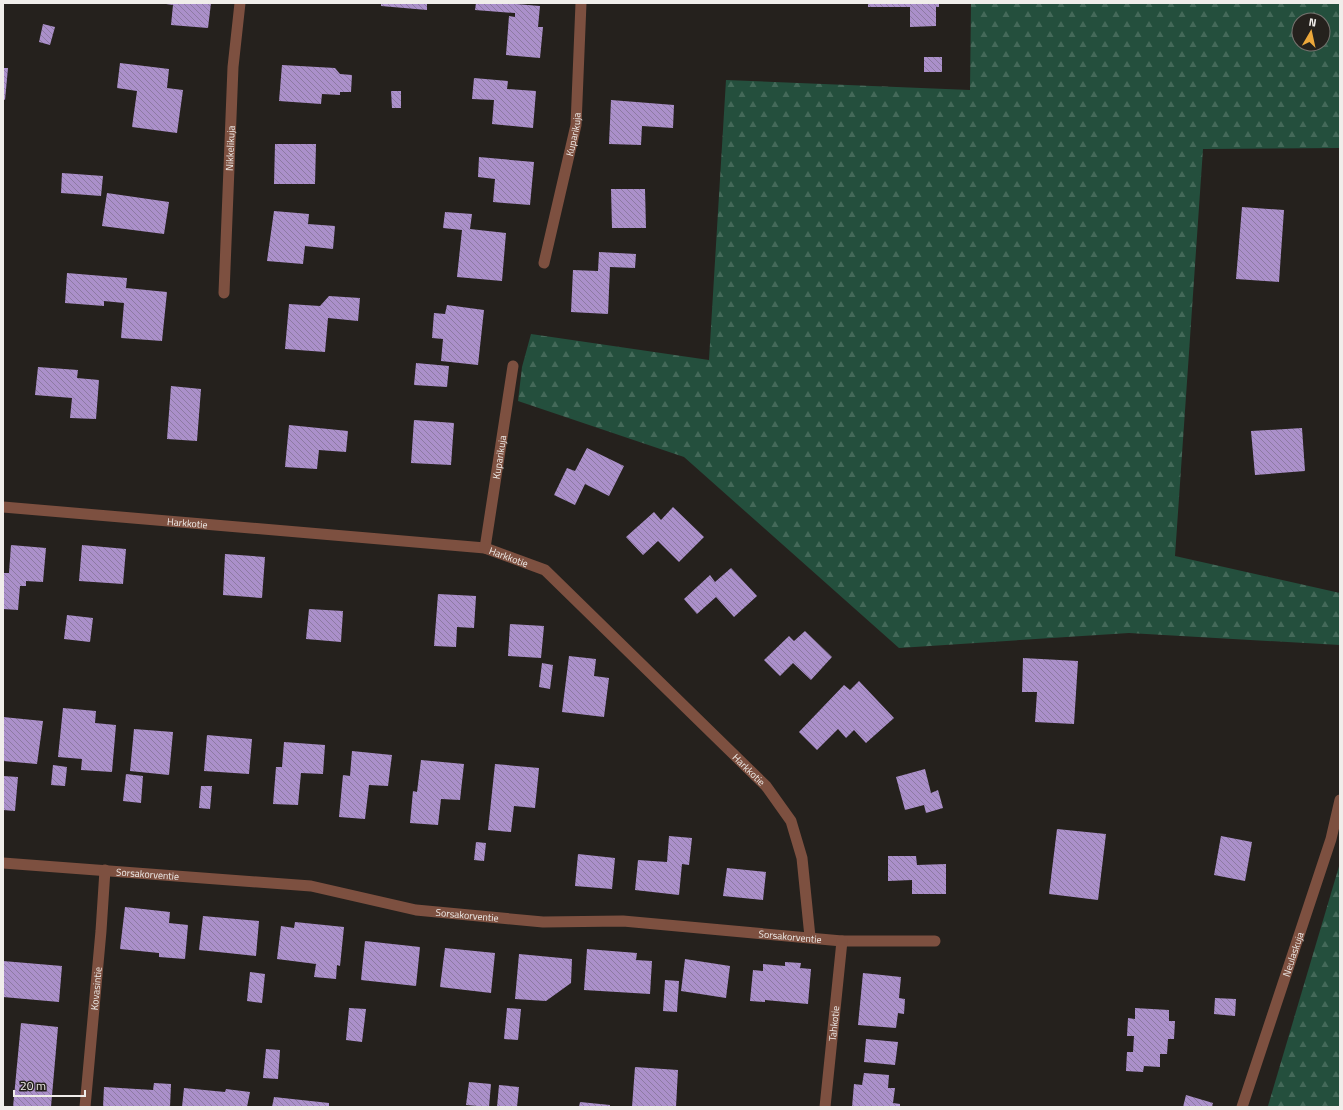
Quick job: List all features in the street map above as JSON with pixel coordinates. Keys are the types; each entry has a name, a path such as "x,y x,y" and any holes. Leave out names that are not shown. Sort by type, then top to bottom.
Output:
{"street":[{"name":"Nikkelikuja","path":"224,293 234,67 240,3"},
{"name":"Kuparikuja","path":"544,263 576,125 581,3"},
{"name":"Kuparikuja","path":"485,548 513,366"},
{"name":"Harkkotie","path":"3,507 485,548 545,570 766,786 791,821 802,858 810,938"},
{"name":"Neulaskuja","path":"1242,1107 1330,839 1340,800"},
{"name":"Sorsakorventie","path":"3,863 311,886 416,910 543,922 623,921 810,938 842,940 935,941"},
{"name":"Kovasintie","path":"85,1107 105,870"},
{"name":"Tahkotie","path":"825,1107 842,940"}],"green space":[{"path":"971,3 1340,3 1340,148 1203,149 1175,556 1340,593 1340,645 1129,633 899,648 684,457 518,401 522,367 531,334 709,360 726,80 970,90"},
{"path":"1340,863 1340,1107 1270,1107 1268,1106"}],"building":[{"path":"166,3 211,3 208,28 171,25 173,5"},
{"path":"381,3 427,3 427,10 381,6"},
{"path":"476,3 516,3 540,6 538,27 543,27 540,58 506,55 509,16 515,17 515,13 475,10"},
{"path":"868,3 939,3 939,7 936,7 936,26 910,27 910,7 868,7"},
{"path":"43,24 55,27 50,45 39,42"},
{"path":"924,57 942,57 942,72 924,72"},
{"path":"120,63 169,69 167,88 183,90 177,133 132,127 137,91 117,88"},
{"path":"282,65 335,68 340,74 352,75 351,92 340,92 340,95 322,94 321,104 279,101"},
{"path":"3,68 8,68 5,100 3,99"},
{"path":"474,78 508,81 507,89 536,91 533,128 492,124 494,100 472,99"},
{"path":"391,91 401,91 401,108 392,108"},
{"path":"611,100 674,105 673,128 642,126 641,145 609,144"},
{"path":"275,144 316,144 315,184 274,184"},
{"path":"479,157 534,162 530,205 493,202 495,179 478,177"},
{"path":"62,173 103,176 101,196 61,193"},
{"path":"611,189 645,189 646,228 612,228"},
{"path":"107,193 169,202 164,234 102,226"},
{"path":"1242,207 1284,210 1279,282 1236,279"},
{"path":"274,211 309,214 308,224 335,226 333,249 305,246 303,264 267,261"},
{"path":"445,212 472,214 470,229 506,233 502,281 457,277 462,230 443,228"},
{"path":"599,252 636,254 635,268 610,267 608,314 571,312 573,270 598,271"},
{"path":"67,273 127,278 126,288 167,292 162,341 121,338 124,303 104,301 104,306 65,303"},
{"path":"329,296 360,298 358,321 328,318 325,352 285,349 289,304 320,306"},
{"path":"447,305 484,310 478,365 441,361 443,339 432,338 434,313 445,314"},
{"path":"416,363 449,366 447,387 414,385"},
{"path":"38,367 78,370 77,378 99,380 96,419 70,418 72,398 35,395"},
{"path":"171,386 201,389 197,441 167,439"},
{"path":"414,420 454,423 451,465 411,463"},
{"path":"289,425 348,431 346,452 319,450 317,469 285,467"},
{"path":"1302,428 1305,471 1255,475 1251,431"},
{"path":"587,448 624,466 609,496 585,484 575,505 554,495 567,468 575,471"},
{"path":"673,507 704,537 679,562 658,541 643,555 626,537 654,512 661,520"},
{"path":"11,545 46,548 43,582 26,581 26,586 20,586 18,610 3,609 3,573 9,573"},
{"path":"82,545 126,549 123,584 79,581"},
{"path":"225,554 265,557 262,598 223,595"},
{"path":"731,568 757,596 734,617 716,597 697,614 684,599 710,575 715,582"},
{"path":"438,594 476,596 474,628 457,627 456,647 434,646"},
{"path":"309,609 343,611 341,642 306,639"},
{"path":"67,615 93,618 90,642 64,639"},
{"path":"510,624 544,626 541,658 508,656"},
{"path":"805,631 832,657 811,680 793,663 780,676 764,660 789,636 794,641"},
{"path":"569,656 596,659 594,676 609,678 604,717 562,712"},
{"path":"1023,658 1078,661 1074,724 1035,722 1037,692 1022,692"},
{"path":"542,663 553,665 550,689 539,687"},
{"path":"859,681 894,718 866,743 854,730 846,738 838,729 817,750 799,732 844,685 850,690"},
{"path":"63,708 96,711 95,723 116,725 112,772 81,770 82,759 58,757"},
{"path":"3,717 43,721 37,764 3,761"},
{"path":"134,729 173,732 169,775 130,771"},
{"path":"207,735 252,739 249,774 204,771"},
{"path":"284,742 325,745 323,774 301,773 298,805 273,804 276,767 282,767"},
{"path":"352,751 392,755 388,786 369,785 365,819 339,817 343,775 350,776"},
{"path":"421,760 464,764 460,800 441,799 438,825 410,823 413,791 417,792"},
{"path":"495,764 539,768 535,808 514,806 511,832 488,830"},
{"path":"53,765 67,767 65,786 51,785"},
{"path":"925,769 931,793 938,790 943,808 926,813 924,805 905,810 896,777"},
{"path":"126,774 143,776 141,803 123,801"},
{"path":"3,776 18,777 15,811 3,810"},
{"path":"201,786 212,786 210,809 199,808"},
{"path":"1057,829 1106,834 1098,900 1049,894"},
{"path":"669,836 692,838 689,865 682,864 679,895 635,890 638,860 667,862"},
{"path":"1221,836 1252,842 1245,881 1214,875"},
{"path":"476,842 486,843 484,861 474,860"},
{"path":"578,854 615,858 612,889 575,886"},
{"path":"888,856 916,856 917,865 946,864 946,894 912,894 912,880 888,881"},
{"path":"727,868 766,872 763,900 723,896"},
{"path":"125,907 170,912 169,923 188,925 185,959 159,957 159,953 120,949"},
{"path":"203,916 259,921 256,956 199,950"},
{"path":"295,922 344,927 340,966 337,965 336,979 314,977 316,964 277,959 281,926 294,928"},
{"path":"365,941 420,947 416,986 361,980"},
{"path":"445,948 495,953 491,993 440,987"},
{"path":"587,949 637,953 636,960 652,961 650,994 584,990"},
{"path":"519,954 572,959 571,983 546,1001 515,999"},
{"path":"685,959 730,966 726,998 681,991"},
{"path":"3,961 62,966 59,1002 3,997"},
{"path":"785,962 801,963 800,968 811,969 808,1004 765,1000 765,1002 750,1001 753,970 763,971 763,964 785,966"},
{"path":"250,972 265,974 262,1003 247,1001"},
{"path":"863,973 901,977 899,998 905,999 904,1014 898,1013 896,1028 858,1025"},
{"path":"665,980 679,981 677,1012 663,1011"},
{"path":"1215,998 1236,999 1235,1016 1214,1014"},
{"path":"349,1008 366,1009 362,1042 346,1040"},
{"path":"507,1008 521,1009 518,1040 504,1039"},
{"path":"1135,1008 1169,1010 1169,1021 1175,1021 1174,1039 1168,1039 1167,1054 1160,1054 1160,1067 1144,1066 1143,1072 1126,1071 1127,1052 1133,1052 1134,1036 1127,1036 1128,1018 1135,1019"},
{"path":"21,1023 58,1027 51,1107 13,1107"},
{"path":"866,1039 898,1042 895,1065 864,1062"},
{"path":"266,1049 280,1050 278,1079 263,1078"},
{"path":"635,1067 678,1070 676,1107 632,1107"},
{"path":"864,1073 889,1075 888,1088 895,1088 893,1103 900,1104 900,1107 852,1107 854,1084 862,1085"},
{"path":"469,1082 491,1084 489,1107 466,1105"},
{"path":"154,1083 171,1084 170,1107 103,1107 104,1087 153,1090"},
{"path":"499,1085 519,1087 517,1107 497,1107"},
{"path":"184,1088 225,1092 226,1089 250,1092 247,1107 182,1107"},
{"path":"1186,1095 1213,1103 1212,1107 1183,1107"},
{"path":"274,1097 329,1103 329,1107 272,1107"},
{"path":"580,1102 610,1105 610,1107 579,1107"}]}
